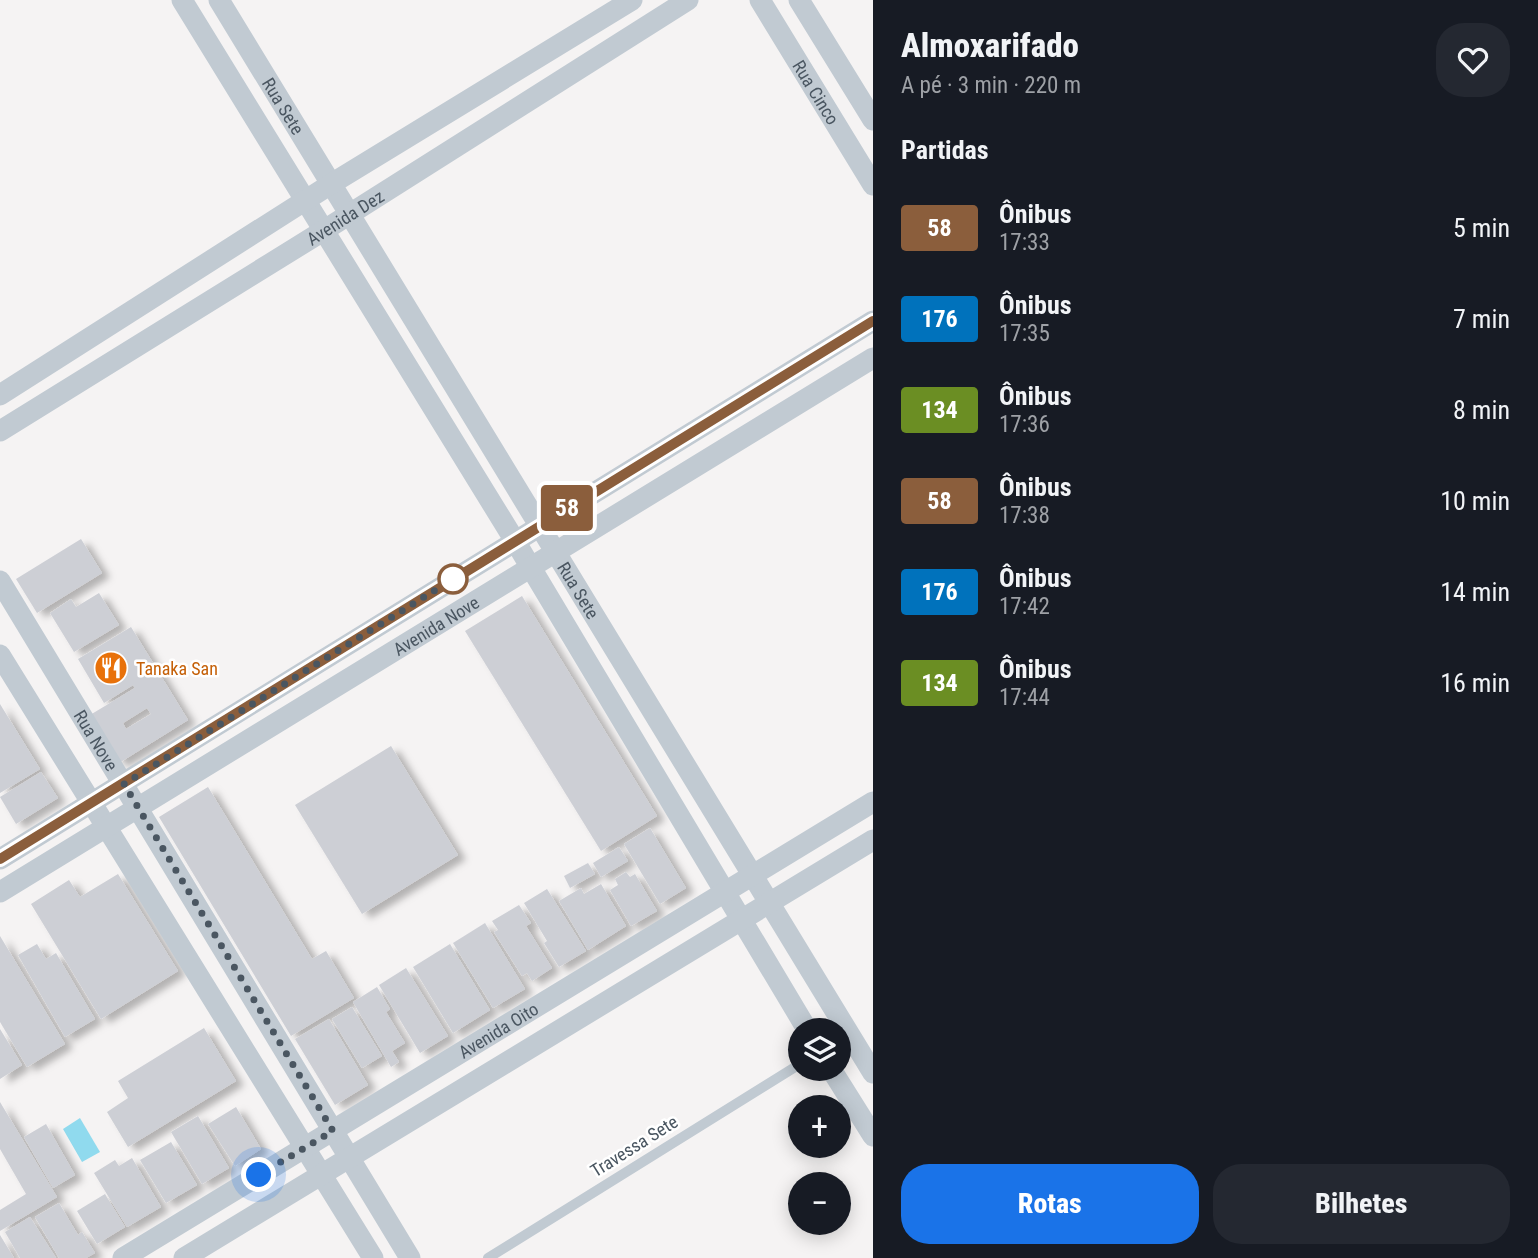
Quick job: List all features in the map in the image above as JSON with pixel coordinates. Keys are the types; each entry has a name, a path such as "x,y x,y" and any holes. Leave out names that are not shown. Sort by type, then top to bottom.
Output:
{"street":[{"name":"Rua Sete","path":"182,0 515,541 800,1018"},
{"name":"Rua Sete","path":"219,0 873,1073"},
{"name":"Avenida Dez","path":"0,395 331,184 632,0"},
{"name":"Avenida Dez","path":"0,431 688,0"},
{"name":"Rua Cinco","path":"760,0 873,185"},
{"name":"Rua Cinco","path":"799,0 873,120"},
{"name":"Avenida Nove","path":"0,859 873,321"},
{"name":"Avenida Nove","path":"0,892 873,358"},
{"name":"Rua Nove","path":"0,581 410,1258"},
{"path":"0,655 373,1258"},
{"name":"Avenida Oito","path":"123,1258 873,802"},
{"name":"Avenida Oito","path":"184,1258 873,840"},
{"path":"839,1081 873,1136"}],"lane":[{"name":"Travessa Sete","path":"488,1258 788,1071"}],"water":[{"path":"80,1118 100,1152 82,1162 63,1129"}],"building":[{"path":"81,539 102,573 37,613 16,579"},
{"path":"99,593 119,625 74,652 50,613 71,599 76,607"},
{"path":"522,596 657,816 601,851 465,631"},
{"path":"131,627 188,720 119,763 90,715 135,688 133,685 104,703 78,659","holes":["147,708 151,714 126,729 123,723"]},
{"path":"0,704 40,769 0,793"},
{"path":"391,746 458,855 362,914 295,805"},
{"path":"41,772 58,798 16,824 0,797"},
{"path":"208,787 312,959 326,951 354,998 291,1036 159,817"},
{"path":"650,828 686,888 660,904 624,844"},
{"path":"619,847 628,861 601,877 593,863"},
{"path":"588,863 595,874 570,888 564,876"},
{"path":"626,872 630,877 635,874 657,911 631,926 610,890 618,885 615,879"},
{"path":"118,874 178,971 101,1019 31,904 69,880 80,897"},
{"path":"601,884 626,926 588,950 559,901 581,888 584,894"},
{"path":"547,889 586,951 559,967 524,903"},
{"path":"519,905 531,923 526,926 552,968 532,981 527,973 522,976 494,932 498,930 492,921"},
{"path":"485,923 525,989 493,1008 453,943"},
{"path":"0,936 65,1044 27,1067 0,1022"},
{"path":"37,944 46,959 56,953 95,1019 65,1037 18,955"},
{"path":"450,944 490,1010 453,1033 413,967"},
{"path":"406,968 448,1036 420,1053 379,985"},
{"path":"377,987 390,1009 386,1012 405,1043 392,1051 399,1062 391,1067 353,1002"},
{"path":"352,1007 382,1056 362,1068 332,1019"},
{"path":"329,1019 368,1085 335,1105 295,1039"},
{"path":"204,1028 236,1081 128,1147 107,1112 128,1098 118,1081"},
{"path":"0,1029 22,1065 0,1079"},
{"path":"0,1102 57,1197 0,1231 0,1210 26,1194 0,1149"},
{"path":"236,1107 261,1149 235,1166 208,1124"},
{"path":"198,1116 229,1168 202,1184 171,1132"},
{"path":"46,1124 75,1175 53,1188 24,1137"},
{"path":"171,1142 197,1185 166,1203 140,1160"},
{"path":"132,1158 161,1207 127,1227 94,1173 115,1160 119,1166"},
{"path":"105,1194 125,1227 97,1244 77,1211"},
{"path":"59,1203 78,1235 82,1232 95,1253 86,1258 59,1258 35,1217"},
{"path":"30,1217 56,1258 20,1258 5,1232"},
{"path":"0,1235 14,1258 0,1258"}],"bus line":[{"name":"58","path":"0,859 873,321"}],"place":[{"name":"Tanaka San","path":"111,668"}],"route":[{"path":"259,1175 333,1131 124,784 453,579"}]}
